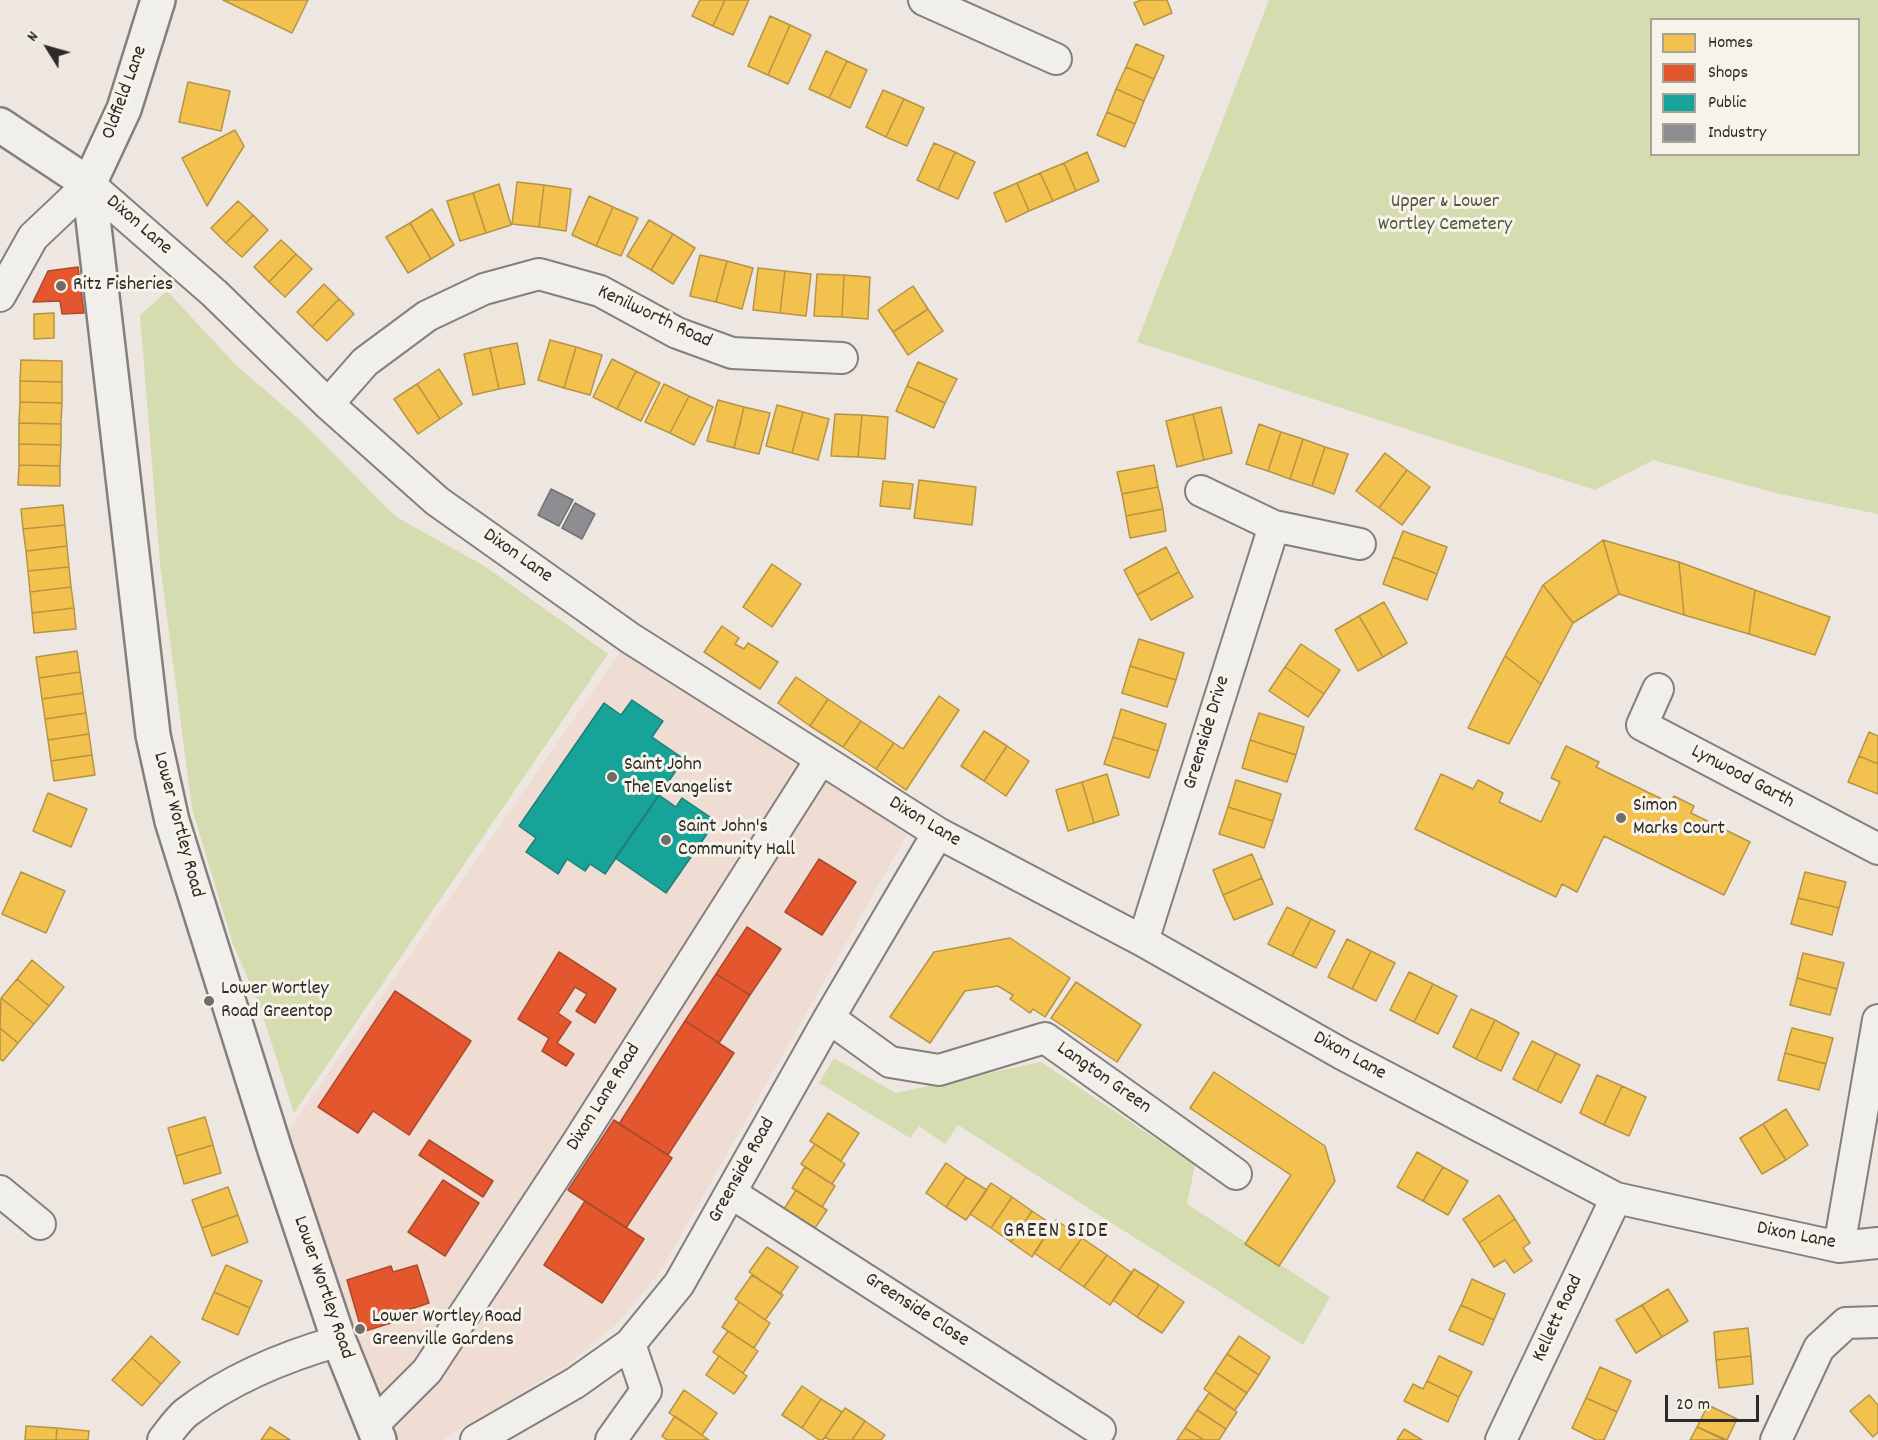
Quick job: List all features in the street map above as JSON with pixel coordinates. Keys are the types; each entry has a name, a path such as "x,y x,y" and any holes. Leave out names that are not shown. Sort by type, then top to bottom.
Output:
{"street":[{"name":"Oldfield Lane","path":"88,184 124,108 158,0"},
{"path":"924,0 1056,59"},
{"path":"0,125 88,184 33,237 0,296"},
{"name":"Dixon Lane","path":"88,184 214,293 328,404 437,501 630,638 938,833 1143,940 1342,1054 1616,1198 1839,1247 1878,1243"},
{"name":"Lower Wortley Road","path":"88,184 153,735 176,832 275,1150 339,1341 376,1433"},
{"name":"Kenilworth Road","path":"328,404 365,362 427,316 484,289 539,274 600,291 677,333 732,352 842,358"},
{"path":"1201,490 1274,526 1360,544"},
{"name":"Greenside Drive","path":"1143,940 1274,526"},
{"name":"Lynwood Garth","path":"1658,689 1642,725 1878,849"},
{"name":"Dixon Lane Road","path":"376,1433 427,1371 577,1143 820,759"},
{"name":"Greenside Road","path":"476,1440 575,1383 630,1344 679,1284 829,1018 938,833"},
{"name":"Langton Green","path":"829,1018 890,1062 939,1070 1045,1038 1236,1174"},
{"path":"1839,1247 1878,1020"},
{"path":"0,1191 40,1224"},
{"name":"Greenside Close","path":"731,1193 1101,1430"},
{"name":"Kellett Road","path":"1501,1440 1616,1198"},
{"path":"1776,1440 1819,1348 1846,1323 1878,1322"},
{"path":"163,1440 186,1413 243,1377 304,1351 339,1341"},
{"path":"611,1440 646,1391 630,1344"}],"shaded area":[{"path":"630,638 915,820 662,1269 618,1323 564,1367 442,1440 379,1440 275,1150"}],"green space":[{"name":"Upper & Lower Wortley Cemetery","path":"1269,0 1878,0 1878,514 1780,494 1653,460 1595,490 1137,342"},
{"path":"167,291 235,364 303,423 396,517 483,565 608,654 294,1113 260,1007 233,944 192,809 160,563 140,315"},
{"path":"834,1058 896,1093 1041,1062 1195,1165 1187,1204 1330,1297 1303,1345 958,1125 945,1144 919,1126 910,1138 819,1083"}],"building: Homes":[{"path":"223,0 308,0 292,33"},
{"path":"700,0 725,0 713,26 692,16"},
{"path":"725,0 749,0 733,35 713,26"},
{"path":"1141,0 1167,0 1172,13 1144,25 1134,3"},
{"path":"770,16 790,25 768,75 748,66"},
{"path":"790,25 811,35 788,84 768,75"},
{"path":"1136,44 1164,56 1154,79 1126,67"},
{"path":"826,51 847,61 829,98 809,89"},
{"path":"847,61 867,70 850,108 829,98"},
{"path":"1126,67 1154,79 1144,101 1116,89"},
{"path":"188,82 230,91 221,131 179,122"},
{"path":"1116,89 1144,101 1135,124 1107,112"},
{"path":"883,90 904,99 886,137 866,127"},
{"path":"904,99 924,108 907,146 886,137"},
{"path":"1107,112 1135,124 1125,147 1097,135"},
{"path":"235,130 244,146 207,206 182,158"},
{"path":"934,143 955,152 938,190 917,180"},
{"path":"955,152 975,162 958,199 938,190"},
{"path":"1087,152 1099,181 1076,191 1064,163"},
{"path":"1064,163 1076,191 1053,201 1040,173"},
{"path":"1040,173 1053,201 1029,211 1017,183"},
{"path":"517,182 544,185 539,227 512,224"},
{"path":"1017,183 1029,211 1006,222 994,193"},
{"path":"499,184 511,225 486,233 473,193"},
{"path":"544,185 571,189 566,231 539,227"},
{"path":"473,193 486,233 460,241 447,201"},
{"path":"589,196 613,207 596,246 572,235"},
{"path":"238,201 253,215 226,243 211,228"},
{"path":"613,207 638,218 621,256 596,246"},
{"path":"432,209 454,245 431,259 410,223"},
{"path":"253,215 268,230 242,257 226,243"},
{"path":"649,220 673,234 651,270 627,256"},
{"path":"410,223 431,259 408,273 386,237"},
{"path":"673,234 695,248 673,284 651,270"},
{"path":"281,240 296,254 269,282 254,267"},
{"path":"296,254 312,269 285,297 269,282"},
{"path":"700,255 727,261 716,302 690,296"},
{"path":"727,261 753,268 742,309 716,302"},
{"path":"758,268 785,271 780,313 753,310"},
{"path":"785,271 811,274 806,316 780,313"},
{"path":"817,274 844,275 842,317 814,316"},
{"path":"844,275 870,277 868,319 842,317"},
{"path":"324,284 339,299 312,327 297,312"},
{"path":"913,286 928,309 893,332 878,310"},
{"path":"339,299 354,314 327,341 312,327"},
{"path":"928,309 943,331 908,355 893,332"},
{"path":"54,313 54,338 34,339 34,314"},
{"path":"550,340 576,347 564,388 538,380"},
{"path":"517,343 525,384 499,389 490,348"},
{"path":"576,347 602,355 590,395 564,388"},
{"path":"490,348 499,389 473,395 464,354"},
{"path":"612,359 636,371 617,409 593,397"},
{"path":"21,360 62,361 62,382 20,381"},
{"path":"918,362 957,379 945,403 907,386"},
{"path":"439,369 462,404 440,419 417,384"},
{"path":"636,371 660,383 641,421 617,409"},
{"path":"20,381 62,382 62,403 20,402"},
{"path":"417,384 440,419 418,434 394,399"},
{"path":"664,384 689,396 670,433 645,422"},
{"path":"907,386 945,403 934,428 896,411"},
{"path":"689,396 713,407 694,445 670,433"},
{"path":"718,400 744,407 734,448 707,441"},
{"path":"20,402 62,403 61,424 19,423"},
{"path":"777,405 803,412 792,453 766,446"},
{"path":"744,407 770,413 759,454 734,448"},
{"path":"1221,407 1232,453 1204,460 1193,414"},
{"path":"803,412 829,419 818,460 792,453"},
{"path":"835,414 862,415 858,457 831,456"},
{"path":"1193,414 1204,460 1177,467 1166,421"},
{"path":"862,415 888,417 885,459 858,457"},
{"path":"19,423 61,424 61,445 19,444"},
{"path":"1259,424 1281,432 1268,471 1246,464"},
{"path":"1281,432 1303,439 1290,479 1268,471"},
{"path":"1303,439 1325,447 1312,486 1290,479"},
{"path":"19,444 61,445 60,466 19,465"},
{"path":"1325,447 1348,454 1334,494 1312,486"},
{"path":"1385,453 1407,470 1379,508 1356,491"},
{"path":"19,465 60,466 60,486 18,485"},
{"path":"1154,465 1158,487 1122,494 1117,472"},
{"path":"1407,470 1430,487 1402,525 1379,508"},
{"path":"919,480 976,487 972,525 914,518"},
{"path":"883,481 913,484 910,509 880,506"},
{"path":"1158,487 1163,509 1126,516 1122,494"},
{"path":"63,505 65,525 23,529 21,509"},
{"path":"1163,509 1166,531 1130,538 1126,516"},
{"path":"65,525 67,546 26,551 23,529"},
{"path":"1403,531 1447,547 1437,574 1393,557"},
{"path":"1603,540 1619,594 1573,623 1543,585"},
{"path":"1603,540 1679,562 1684,615 1619,594"},
{"path":"67,546 69,567 28,571 26,551"},
{"path":"1166,547 1179,572 1137,595 1124,570"},
{"path":"1393,557 1437,574 1427,600 1383,584"},
{"path":"1679,562 1755,590 1749,634 1684,615"},
{"path":"772,564 801,584 772,627 743,607"},
{"path":"69,567 71,587 30,592 28,571"},
{"path":"1179,572 1193,597 1151,620 1137,595"},
{"path":"1543,585 1573,623 1541,684 1505,656"},
{"path":"71,587 74,608 32,613 30,592"},
{"path":"1755,590 1830,617 1815,655 1749,634"},
{"path":"1384,602 1407,643 1383,657 1359,616"},
{"path":"74,608 76,629 34,633 32,613"},
{"path":"1359,616 1383,657 1358,671 1335,630"},
{"path":"722,626 739,638 735,644 744,649 748,643 778,662 760,689 704,652"},
{"path":"1139,639 1184,653 1176,680 1130,666"},
{"path":"1301,644 1340,670 1324,694 1285,667"},
{"path":"77,651 80,672 39,678 36,657"},
{"path":"1505,656 1541,684 1509,744 1468,728"},
{"path":"1130,666 1176,680 1167,707 1122,693"},
{"path":"1285,667 1324,694 1308,717 1269,691"},
{"path":"80,672 83,693 42,699 39,678"},
{"path":"796,677 828,699 810,726 778,703"},
{"path":"83,693 86,713 45,719 42,699"},
{"path":"939,696 959,710 906,790 876,769 894,743 903,749"},
{"path":"828,699 861,721 843,747 810,726"},
{"path":"1121,709 1166,724 1158,751 1113,737"},
{"path":"86,713 89,734 48,740 45,719"},
{"path":"1259,713 1304,727 1296,755 1250,740"},
{"path":"861,721 894,743 876,769 843,747"},
{"path":"984,731 1007,746 984,781 961,766"},
{"path":"1869,732 1878,736 1878,764 1859,756"},
{"path":"89,734 92,755 51,761 48,740"},
{"path":"1113,737 1158,751 1149,778 1104,764"},
{"path":"1250,740 1296,755 1287,782 1242,768"},
{"path":"1007,746 1029,761 1006,796 984,781"},
{"name":"Simon Marks Court","path":"1566,746 1599,762 1596,767 1670,803 1674,796 1694,806 1691,813 1750,842 1724,895 1604,836 1577,892 1562,884 1556,897 1415,829 1441,774 1473,789 1478,780 1503,793 1499,802 1541,822 1560,782 1551,778"},
{"path":"92,755 95,775 54,781 51,761"},
{"path":"1859,756 1878,764 1878,794 1848,782"},
{"path":"1107,774 1119,815 1094,823 1082,782"},
{"path":"1236,780 1281,794 1273,821 1228,807"},
{"path":"1082,782 1094,823 1068,831 1056,790"},
{"path":"48,793 87,809 71,847 33,831"},
{"path":"1228,807 1273,821 1264,848 1219,834"},
{"path":"1252,854 1262,878 1223,895 1213,870"},
{"path":"21,872 65,891 46,933 2,914"},
{"path":"1805,872 1846,882 1839,908 1798,898"},
{"path":"1262,878 1273,904 1234,920 1223,895"},
{"path":"1798,898 1839,908 1832,935 1791,924"},
{"path":"1287,907 1311,919 1292,956 1268,944"},
{"path":"1311,919 1335,931 1316,968 1292,956"},
{"path":"1010,938 1070,978 1045,1017 1033,1009 1030,1013 1010,999 1013,995 998,986 965,991 930,1043 890,1017 934,952"},
{"path":"1347,939 1371,951 1352,989 1328,977"},
{"path":"1371,951 1395,963 1376,1001 1352,989"},
{"path":"1803,953 1844,963 1837,989 1797,978"},
{"path":"32,960 64,987 49,1006 17,979"},
{"path":"1409,972 1433,984 1414,1022 1390,1010"},
{"path":"1797,978 1837,989 1830,1015 1790,1005"},
{"path":"17,979 49,1006 34,1024 1,998"},
{"path":"1076,982 1141,1025 1117,1062 1051,1018"},
{"path":"1433,984 1457,996 1438,1034 1414,1022"},
{"path":"1,998 34,1024 18,1043 0,1028"},
{"path":"1471,1009 1495,1020 1476,1059 1453,1047"},
{"path":"1495,1020 1519,1033 1501,1071 1476,1059"},
{"path":"0,1028 18,1043 3,1061 0,1059"},
{"path":"1792,1028 1833,1038 1826,1064 1785,1053"},
{"path":"1532,1041 1556,1053 1537,1091 1513,1079"},
{"path":"1556,1053 1580,1065 1561,1103 1537,1091"},
{"path":"1785,1053 1826,1064 1819,1090 1778,1080"},
{"path":"1214,1072 1325,1146 1335,1181 1279,1266 1245,1244 1291,1175 1190,1108"},
{"path":"1597,1075 1622,1086 1604,1125 1580,1113"},
{"path":"1622,1086 1646,1097 1629,1136 1604,1125"},
{"path":"1786,1109 1808,1145 1786,1160 1763,1124"},
{"path":"828,1113 859,1133 841,1161 810,1141"},
{"path":"205,1117 213,1145 176,1156 168,1128"},
{"path":"1763,1124 1786,1160 1762,1174 1740,1138"},
{"path":"815,1144 845,1164 832,1184 801,1164"},
{"path":"213,1145 221,1173 184,1184 176,1156"},
{"path":"1417,1152 1443,1167 1423,1201 1397,1187"},
{"path":"946,1163 966,1177 946,1207 926,1193"},
{"path":"805,1167 835,1186 822,1207 792,1188"},
{"path":"1443,1167 1468,1181 1448,1215 1423,1201"},
{"path":"966,1177 987,1190 966,1220 946,1207"},
{"path":"991,1183 1012,1197 991,1228 970,1214"},
{"path":"228,1187 238,1215 202,1228 192,1200"},
{"path":"796,1190 827,1210 815,1228 784,1209"},
{"path":"1499,1195 1515,1219 1479,1243 1463,1219"},
{"path":"1012,1197 1032,1211 1011,1242 991,1228"},
{"path":"1032,1211 1053,1225 1032,1257 1011,1242"},
{"path":"238,1215 248,1242 212,1256 202,1228"},
{"path":"1515,1219 1530,1243 1523,1248 1532,1261 1514,1273 1505,1260 1494,1267 1479,1243"},
{"path":"1056,1220 1082,1238 1059,1270 1034,1253"},
{"path":"1082,1238 1107,1255 1084,1287 1059,1270"},
{"path":"767,1247 798,1267 780,1294 749,1272"},
{"path":"1107,1255 1132,1273 1110,1305 1084,1287"},
{"path":"226,1265 262,1281 250,1308 214,1292"},
{"path":"1134,1269 1159,1285 1137,1317 1113,1300"},
{"path":"752,1275 783,1295 765,1320 735,1299"},
{"path":"1472,1279 1505,1294 1494,1320 1461,1305"},
{"path":"1159,1285 1184,1302 1162,1333 1137,1317"},
{"path":"1668,1289 1688,1321 1662,1337 1642,1305"},
{"path":"214,1292 250,1308 238,1335 202,1319"},
{"path":"739,1302 770,1323 754,1348 722,1327"},
{"path":"1461,1305 1494,1320 1483,1345 1449,1330"},
{"path":"1642,1305 1662,1337 1636,1353 1616,1320"},
{"path":"1748,1328 1751,1356 1716,1360 1714,1332"},
{"path":"728,1331 758,1351 743,1373 713,1352"},
{"path":"151,1336 180,1362 161,1384 132,1358"},
{"path":"1239,1336 1270,1357 1259,1375 1227,1354"},
{"path":"1227,1354 1259,1375 1247,1393 1215,1372"},
{"path":"719,1356 747,1376 734,1394 706,1375"},
{"path":"1439,1356 1472,1372 1459,1397 1427,1381"},
{"path":"1751,1356 1753,1384 1719,1388 1716,1360"},
{"path":"132,1358 161,1384 142,1406 112,1380"},
{"path":"1600,1367 1631,1381 1617,1412 1586,1398"},
{"path":"1215,1372 1247,1393 1235,1410 1204,1389"},
{"path":"1427,1381 1459,1397 1448,1422 1404,1401 1413,1384 1423,1389"},
{"path":"802,1386 821,1399 802,1428 782,1415"},
{"path":"684,1390 717,1413 702,1435 669,1413"},
{"path":"1209,1393 1237,1412 1226,1429 1197,1410"},
{"path":"1869,1395 1878,1405 1878,1432 1873,1437 1850,1411"},
{"path":"1586,1398 1617,1412 1604,1440 1596,1440 1572,1428"},
{"path":"821,1399 842,1412 823,1440 819,1440 802,1428"},
{"path":"1708,1405 1737,1419 1727,1440 1697,1427"},
{"path":"845,1408 865,1421 852,1440 830,1440 825,1437"},
{"path":"1197,1410 1226,1429 1219,1440 1204,1440 1185,1428"},
{"path":"675,1416 709,1440 667,1440 662,1436"},
{"path":"865,1421 885,1435 881,1440 852,1440"},
{"path":"26,1426 57,1428 56,1440 25,1440"},
{"path":"270,1427 290,1440 261,1440"},
{"path":"1697,1427 1724,1440 1690,1440"},
{"path":"57,1428 89,1431 88,1440 56,1440"},
{"path":"1185,1428 1204,1440 1177,1440"},
{"path":"1404,1429 1422,1440 1397,1440"}],"building: Shops":[{"name":"Ritz Fisheries","path":"78,267 84,313 62,314 60,301 33,302 48,271"},
{"path":"819,859 856,882 822,935 785,912"},
{"path":"747,927 781,949 750,995 716,974"},
{"path":"559,952 616,989 595,1023 576,1011 587,994 575,987 558,1013 571,1022 557,1043 574,1054 566,1066 542,1051 549,1038 518,1019"},
{"path":"716,974 750,995 719,1043 685,1021"},
{"path":"395,991 471,1041 409,1135 373,1111 358,1133 318,1107"},
{"path":"685,1021 734,1053 668,1155 619,1124"},
{"path":"614,1120 672,1158 626,1228 568,1190"},
{"path":"429,1140 493,1181 483,1197 419,1155"},
{"path":"443,1180 479,1203 445,1256 408,1232"},
{"path":"585,1201 644,1239 602,1303 544,1265"},
{"path":"417,1265 429,1303 405,1311 407,1318 362,1332 347,1280 391,1266 393,1272"}],"building: Public":[{"name":"Saint John The Evangelist","path":"632,700 663,721 652,737 684,759 605,874 590,864 585,871 567,859 558,874 526,852 536,838 519,826 604,703 621,715"},
{"name":"Saint John's Community Hall","path":"659,795 676,807 682,798 716,821 666,893 615,858"}],"building: Industry":[{"path":"551,489 573,500 559,526 538,515"},
{"path":"575,503 595,514 582,539 562,528"}],"place":[{"name":"Ritz Fisheries","path":"61,286"},
{"name":"Saint John The Evangelist","path":"612,777"},
{"name":"Simon Marks Court","path":"1621,818"},
{"name":"Saint John's Community Hall","path":"666,840"},
{"name":"Lower Wortley Road Greentop","path":"209,1001"},
{"name":"Lower Wortley Road Greenville Gardens","path":"360,1329"}],"district":[{"name":"GREEN SIDE","path":"1056,1233"}]}
